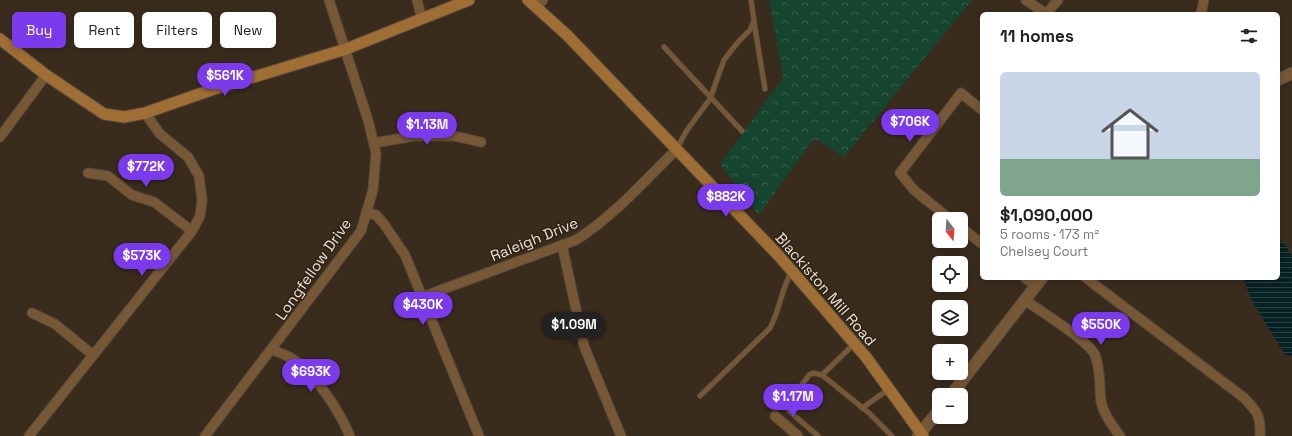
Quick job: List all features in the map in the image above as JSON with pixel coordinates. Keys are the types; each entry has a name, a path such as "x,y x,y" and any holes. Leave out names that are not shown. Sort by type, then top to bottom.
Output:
{"main road":[{"path":"0,40 46,76 106,116 124,117 145,113 214,89 346,49 469,0"},
{"name":"Blackiston Mill Road","path":"536,2 792,271 854,344 889,389 920,435"}],"street":[{"name":"Longfellow Drive","path":"205,436 272,350 361,231 373,190 376,153 374,144 346,49 329,0"},
{"path":"417,0 422,19"},
{"path":"1026,0 1043,12"},
{"path":"1048,12 1058,0"},
{"path":"1201,12 1204,0"},
{"path":"1280,79 1292,73"},
{"path":"0,137 46,76"},
{"path":"941,212 914,190 900,173 961,93 980,108"},
{"path":"29,436 69,387 92,355 192,232 200,216 202,200 199,176 188,157 160,134 145,113"},
{"path":"374,144 414,136 454,136 482,142"},
{"name":"Raleigh Drive","path":"422,297 576,240 592,230 618,207 676,150"},
{"path":"88,173 108,176 132,195 154,202 192,232"},
{"path":"366,212 376,215 406,255 478,436"},
{"path":"968,233 980,242"},
{"path":"562,245 584,346 621,436"},
{"path":"1089,280 1243,397 1257,410 1261,422 1260,436"},
{"path":"956,388 1039,282"},
{"path":"1025,300 1085,343 1094,354 1100,376 1101,402 1113,426 1120,436"},
{"path":"32,313 55,324 92,355"},
{"path":"272,350 290,357 314,378 341,417 350,436"},
{"path":"775,416 798,436"},
{"path":"920,435 932,419"}],"lane":[{"path":"751,0 765,89"},
{"path":"676,150 687,130 710,98 724,60 738,42 750,30 754,21"},
{"path":"664,47 742,131"},
{"path":"700,396 770,328 775,320 787,279 792,271"},
{"path":"822,375 854,344"},
{"path":"818,436 789,411 787,405 809,375 817,373 822,375 862,408 892,436"},
{"path":"862,408 889,389"}],"green space":[{"path":"769,0 972,0 844,157 814,138 759,215 720,164 783,78"}],"water":[{"path":"1280,240 1292,256 1292,356 1285,355 1252,301 1244,280 1280,280"}]}
